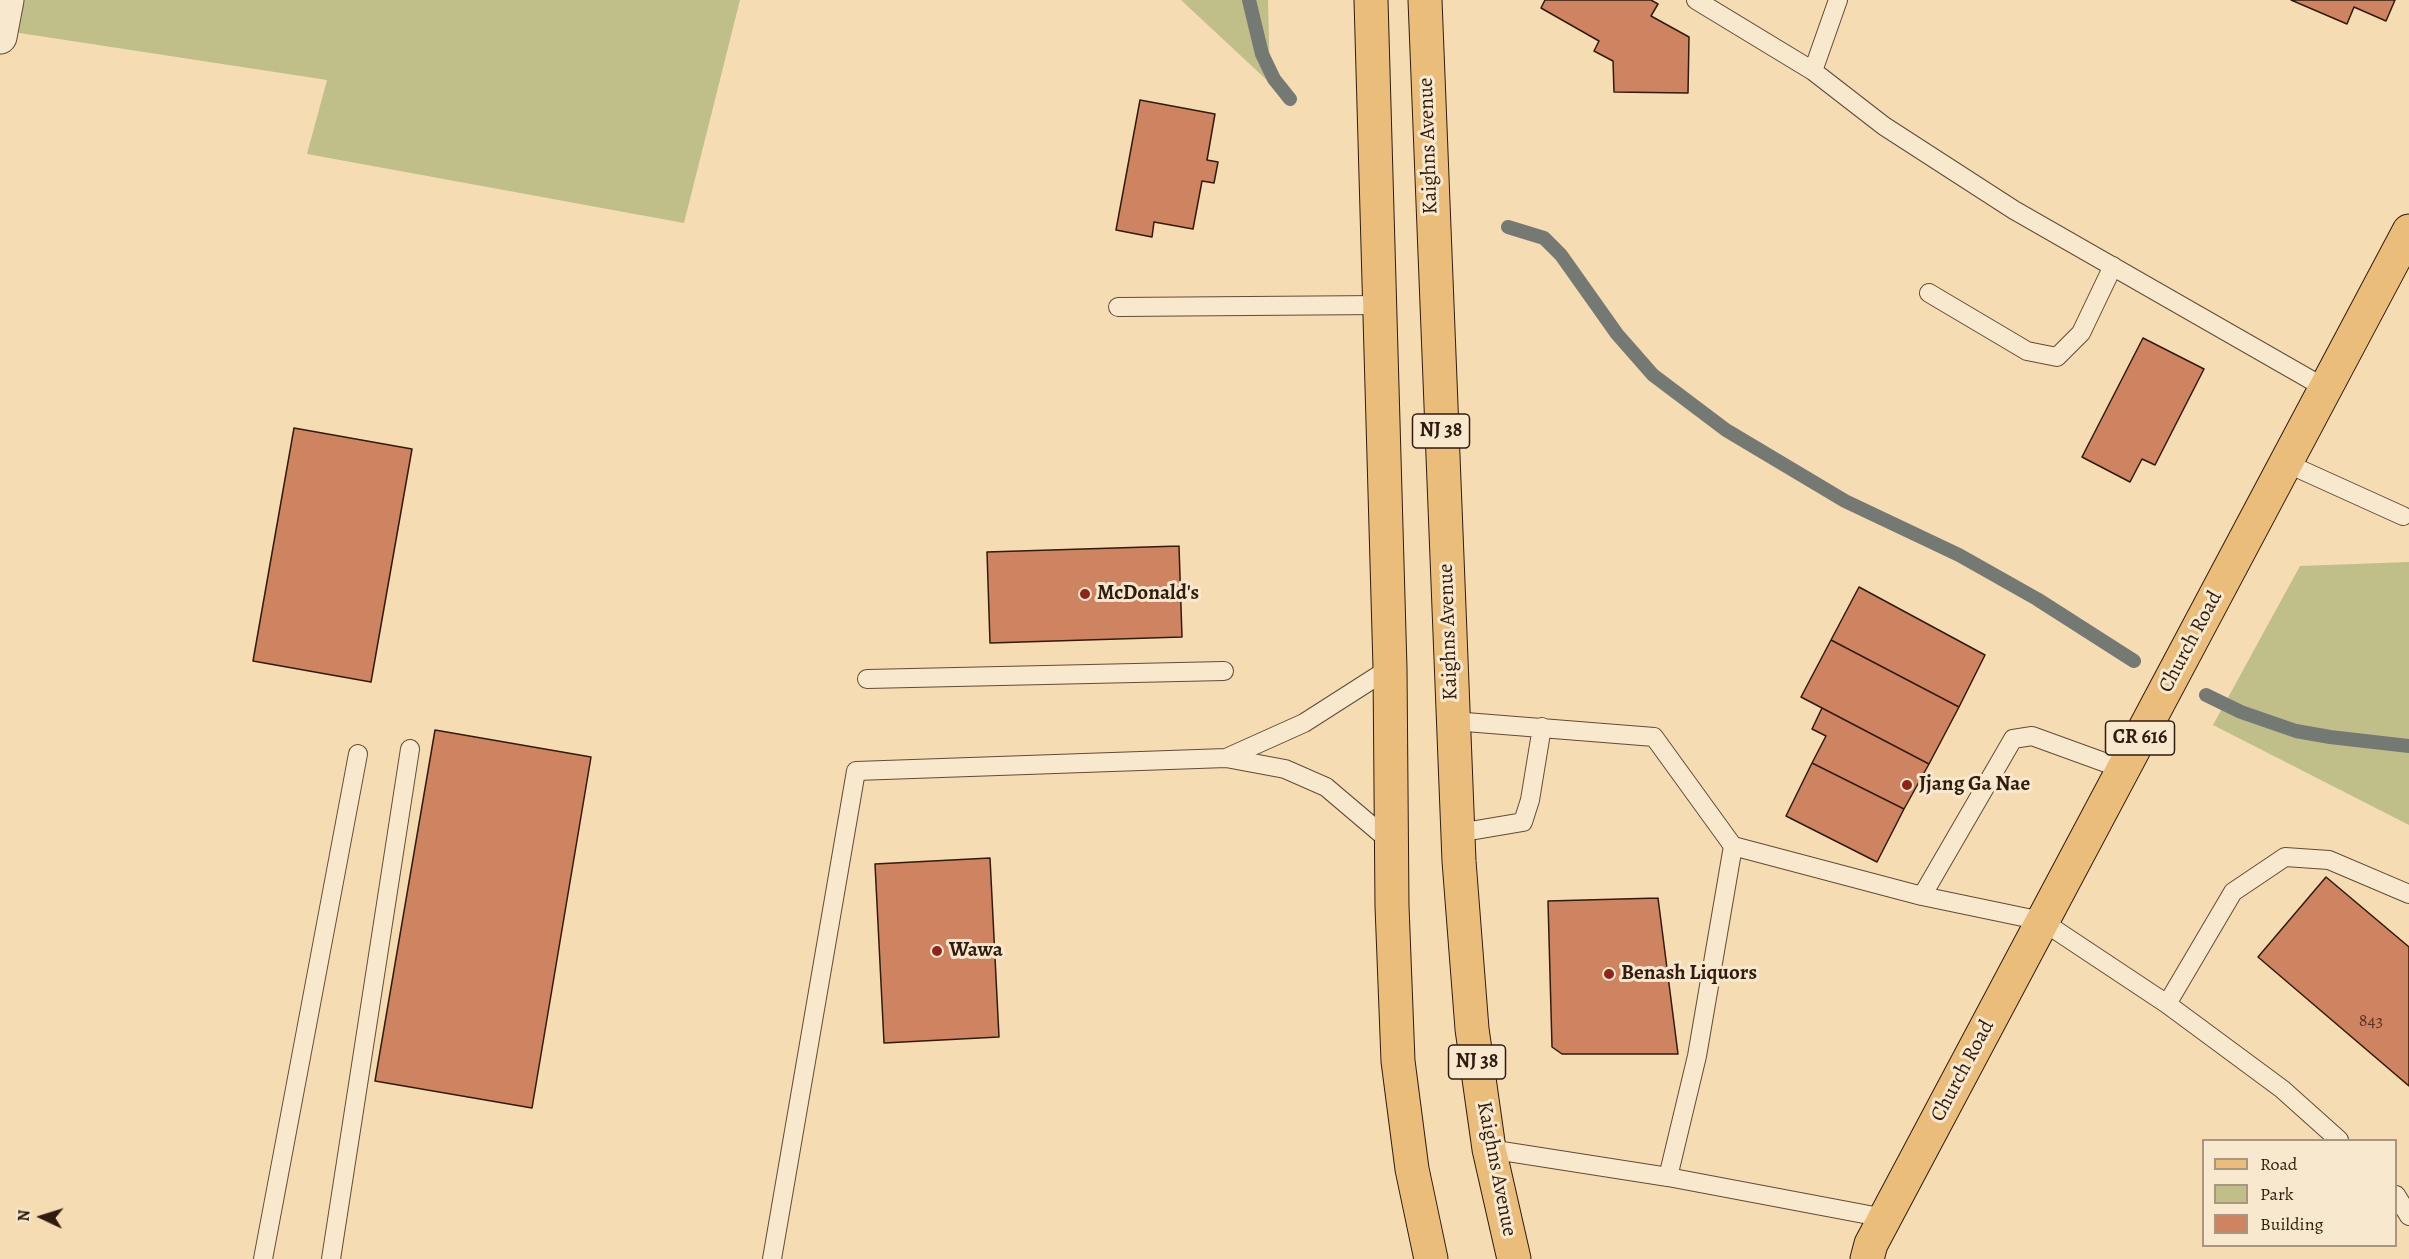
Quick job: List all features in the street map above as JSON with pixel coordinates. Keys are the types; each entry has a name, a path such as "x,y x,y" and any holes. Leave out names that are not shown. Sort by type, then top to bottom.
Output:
{"main road":[{"name":"NJ 38","path":"1371,0 1390,668 1398,1061 1412,1169 1431,1259"},
{"name":"Kaighns Avenue","path":"1425,0 1458,833 1472,1018 1489,1149 1514,1259"},
{"name":"Church Road","path":"1870,1245 2325,388 2407,239"}],"street":[{"path":"0,37 7,0"}],"lane":[{"path":"1696,0 1813,71 1884,126 2014,210 2325,388"},
{"path":"1813,71 1838,0"},
{"path":"1929,293 2027,351 2057,357 2080,333 2113,266"},
{"path":"1118,307 1380,305"},
{"path":"2286,463 2403,516"},
{"path":"1226,758 1304,723 1390,668"},
{"path":"867,679 1224,671"},
{"path":"1453,721 1542,726 1654,737 1733,846 1922,896 2042,921 2167,1004 2282,1089 2338,1139"},
{"path":"1458,833 1523,822 1530,800 1542,726"},
{"path":"1922,896 2013,739 2032,736 2123,769"},
{"path":"331,1259 410,749"},
{"path":"263,1259 358,754"},
{"path":"772,1259 856,771 1226,758 1285,770 1326,787 1392,843"},
{"path":"1668,1177 1697,1056 1733,846"},
{"path":"2167,1004 2234,892 2285,857 2329,860 2409,894"},
{"path":"1489,1149 1668,1177 1870,1245"},
{"path":"2397,1197 2409,1216"}],"green space":[{"path":"0,0 740,0 684,223 307,154 327,80 0,30"},
{"path":"1181,0 1268,0 1270,83"},
{"path":"2409,562 2409,825 2213,725 2300,566"}],"building":[{"path":"1545,0 1651,0 1658,4 1651,16 1689,37 1688,93 1614,92 1613,61 1594,51 1599,41 1541,8"},
{"path":"2291,0 2395,0 2386,21 2354,7 2347,24"},
{"path":"1140,100 1215,114 1207,160 1218,162 1214,183 1202,181 1193,229 1154,222 1152,237 1116,230"},
{"path":"2143,338 2204,369 2155,465 2142,459 2130,482 2082,457"},
{"path":"294,428 412,449 371,682 253,661"},
{"name":"McDonald's","path":"1179,546 1182,637 990,643 987,552"},
{"path":"1859,587 1985,655 1959,707 1831,640"},
{"path":"1831,640 1959,707 1929,764 1801,697"},
{"path":"1822,708 1929,764 1904,809 1812,763 1826,736 1812,729"},
{"path":"435,730 591,757 532,1108 375,1081"},
{"path":"1812,763 1904,809 1877,862 1786,816"},
{"name":"Wawa","path":"990,858 999,1037 884,1043 875,864"},
{"path":"2326,877 2409,947 2409,1086 2258,957"},
{"name":"Benash Liquors","path":"1658,898 1678,1054 1562,1054 1552,1047 1548,901"}],"waterway":[{"path":"1249,0 1262,54 1274,79 1290,99"},
{"path":"1508,227 1544,238 1561,255 1617,334 1653,375 1726,430 1845,501 1959,555 2037,599 2134,661"},
{"path":"2206,695 2241,712 2296,731 2409,746"}],"place":[{"name":"McDonald's","path":"1085,594"},
{"name":"Jjang Ga Nae","path":"1907,785"},
{"name":"Wawa","path":"937,951"},
{"name":"Benash Liquors","path":"1609,974"}]}
